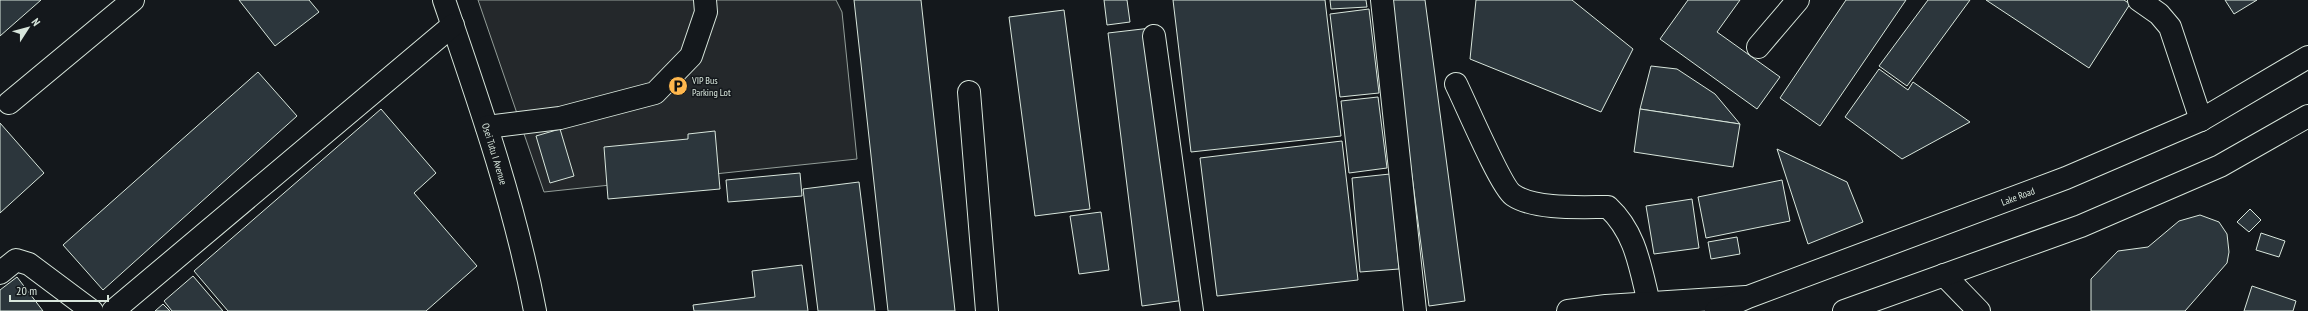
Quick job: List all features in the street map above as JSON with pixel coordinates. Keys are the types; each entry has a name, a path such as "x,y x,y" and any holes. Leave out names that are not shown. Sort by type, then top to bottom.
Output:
{"main road":[{"path":"9,103 133,0"},
{"name":"Osei Tutu I Avenue","path":"444,0 487,127 517,228 535,311"},
{"path":"487,127 560,118 655,93 691,56 706,12 705,0"},
{"path":"1382,0 1415,311"},
{"path":"1758,47 1798,0"},
{"path":"2139,0 2159,14 2170,27 2201,120"},
{"path":"113,311 453,25"},
{"path":"1154,36 1192,311"},
{"name":"Lake Road","path":"1716,311 1748,297 2066,178 2201,120 2308,57"},
{"path":"1456,84 1500,175 1512,195 1531,203 1575,207 1608,206 1621,219 1633,239 1649,303"},
{"path":"969,92 987,311"},
{"path":"1844,311 2081,226 2220,166 2308,116"},
{"path":"0,273 16,260 29,264 92,311"},
{"path":"1944,275 1979,311"},
{"path":"1568,311 1649,303 1748,297"}],"shaded area":[{"name":"VIP Bus Parking Lot","path":"478,0 836,0 842,12 857,159 544,192"}],"building":[{"path":"0,0 41,0 0,36"},
{"path":"239,0 309,0 319,12 275,46"},
{"path":"854,0 921,0 955,311 888,311"},
{"path":"1104,0 1127,0 1130,22 1107,25"},
{"path":"1173,0 1325,0 1341,136 1191,152"},
{"path":"1330,0 1366,0 1367,7 1331,9"},
{"path":"1389,0 1425,0 1465,301 1429,306"},
{"path":"1476,0 1572,0 1633,49 1601,112 1470,59"},
{"path":"1688,0 1740,0 1717,32 1780,77 1757,109 1660,39"},
{"path":"1846,0 1906,0 1820,126 1780,98"},
{"path":"1928,0 1970,0 1907,86 1879,66"},
{"path":"1986,0 2124,0 2130,4 2089,68"},
{"path":"2225,0 2257,0 2234,14"},
{"path":"1369,9 1379,93 1340,97 1330,14"},
{"path":"1064,10 1090,209 1035,216 1009,17"},
{"path":"1151,28 1185,300 1142,306 1108,33"},
{"path":"1651,66 1677,69 1715,94 1740,124 1640,109"},
{"path":"1879,69 1908,90 1913,82 1970,122 1902,159 1845,117"},
{"path":"258,72 297,116 103,290 63,245"},
{"path":"1378,97 1387,168 1349,173 1341,101"},
{"path":"381,109 436,173 414,193 477,266 426,311 228,311 194,271"},
{"path":"1640,109 1740,124 1733,167 1634,152"},
{"path":"0,123 44,173 0,213"},
{"path":"560,129 574,176 550,183 536,136"},
{"path":"715,131 720,189 608,199 604,147 688,139 688,134"},
{"path":"1342,141 1358,280 1217,296 1200,158"},
{"path":"1777,149 1847,182 1863,222 1808,244"},
{"path":"800,173 802,196 728,202 726,180"},
{"path":"1390,174 1399,269 1360,272 1352,178"},
{"path":"1782,180 1790,221 1706,238 1698,197"},
{"path":"859,182 875,311 818,311 803,189"},
{"path":"1692,199 1699,248 1654,254 1646,206"},
{"path":"2250,209 2261,220 2249,232 2237,222"},
{"path":"1101,212 1109,270 1079,274 1070,216"},
{"path":"2200,215 2219,222 2227,234 2229,252 2227,263 2185,311 2091,311 2091,279 2118,251 2148,247 2179,221"},
{"path":"2261,233 2285,241 2279,257 2256,250"},
{"path":"1737,237 1740,254 1711,259 1708,242"},
{"path":"802,265 808,311 694,311 693,305 755,297 752,271"},
{"path":"193,276 223,311 172,311 164,301"},
{"path":"17,277 43,311 0,311 0,290"},
{"path":"2252,286 2296,301 2293,311 2244,311"},
{"path":"163,304 170,311 155,311"}],"place":[{"name":"VIP Bus Parking Lot","path":"678,86"}]}
